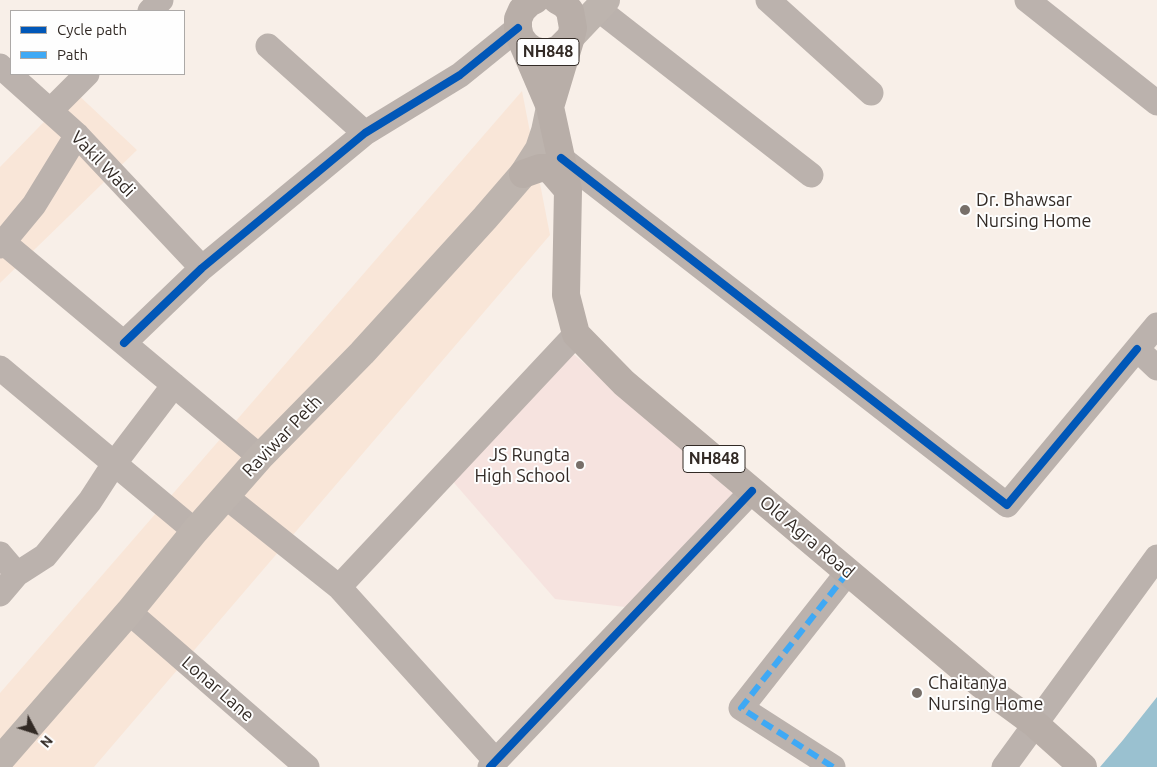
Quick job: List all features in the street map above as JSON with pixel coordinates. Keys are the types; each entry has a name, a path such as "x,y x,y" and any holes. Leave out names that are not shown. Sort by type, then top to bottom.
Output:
{"highway":[{"name":"NH848","path":"535,0 522,10 518,19 519,33 550,107 568,190 566,295 576,334"},
{"name":"NH848","path":"550,107 573,28 570,11 564,1"},
{"name":"NH848","path":"519,33 526,45 533,50 550,52 558,50 571,37"},
{"path":"523,174 540,168 549,168 568,190"},
{"name":"Old Agra Road","path":"576,334 624,383 982,685 1036,724 1083,767"}],"main road":[{"path":"571,37 602,5"},
{"name":"Raviwar Peth","path":"0,760 129,612 195,531 260,456 362,352 478,226 523,174 539,149 550,107"}],"street":[{"path":"151,10 162,0"},
{"path":"768,0 871,93"},
{"path":"1027,0 1157,103"},
{"path":"602,5 811,175"},
{"path":"124,343 202,268 365,133 460,76 519,33"},
{"path":"268,46 365,133"},
{"name":"Vakil Wadi","path":"0,66 77,135 202,268"},
{"path":"50,111 86,75"},
{"path":"77,135 34,205 2,244 260,456"},
{"path":"561,158 1007,505 1157,325"},
{"path":"339,587 576,334"},
{"path":"1137,349 1157,368"},
{"path":"0,368 195,531"},
{"path":"0,594 17,574 45,556 90,502 114,464 174,385"},
{"path":"225,496 339,587 493,764 752,491"},
{"path":"0,554 17,574"},
{"path":"1004,767 1157,557"},
{"path":"833,767 741,708 848,572"},
{"name":"Lonar Lane","path":"129,612 307,767"}],"shaded area":[{"path":"74,91 137,150 0,283 0,167"},
{"path":"522,91 550,235 94,767 0,767 0,693"},
{"name":"JS Rungta High School","path":"561,343 737,497 634,608 555,599 449,477"}],"water":[{"path":"1157,697 1157,767 1100,767 1123,740"}],"marked path":[{"path":"833,767 741,708 848,572"}],"cycle path":[{"path":"124,343 202,268 365,133 460,75 518,28"},
{"path":"561,158 1007,505 1137,349"},
{"path":"490,767 752,491"}],"place":[{"name":"Dr. Bhawsar Nursing Home","path":"965,210"},
{"name":"JS Rungta High School","path":"580,465"},
{"name":"Chaitanya Nursing Home","path":"917,693"}]}
